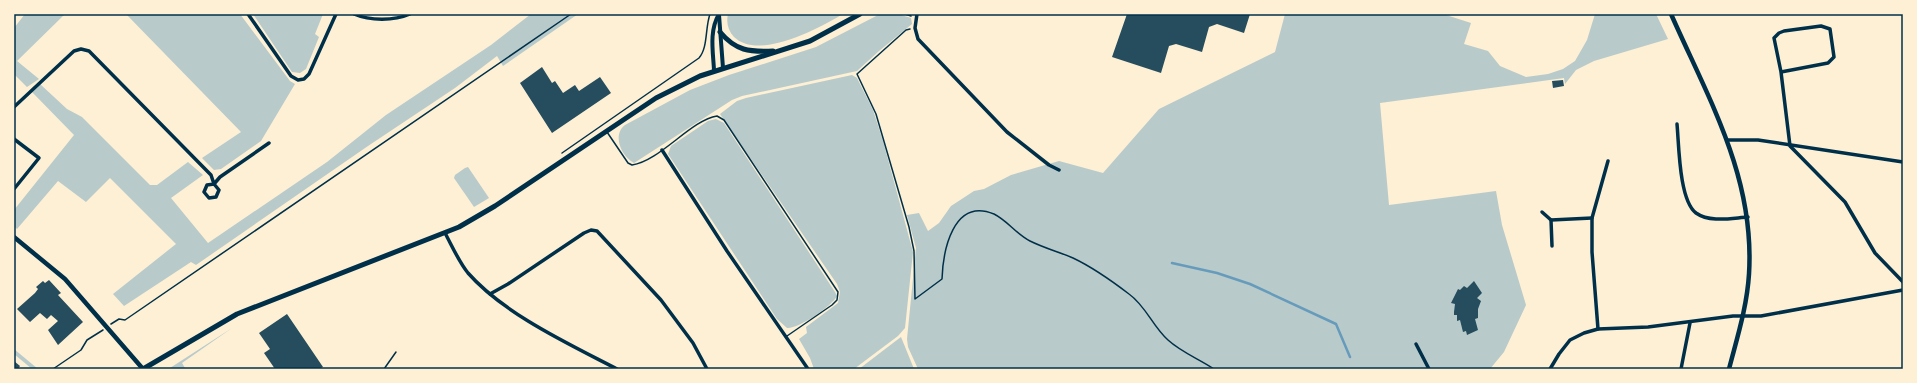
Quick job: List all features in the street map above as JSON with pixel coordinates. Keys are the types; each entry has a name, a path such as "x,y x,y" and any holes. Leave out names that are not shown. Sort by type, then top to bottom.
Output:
{"main road":[{"path":"14,237 64,279 143,369 237,314 445,233 495,206 606,130 656,98 714,70 810,41 860,14"},
{"path":"1670,14 1728,140 1742,184 1748,217 1750,246 1749,275 1742,317 1729,369"},
{"path":"720,32 735,47 758,51 782,50"}],"street":[{"path":"248,14 291,76 298,80 304,79 309,74 336,14"},
{"path":"354,14 363,18 382,19 410,14"},
{"path":"719,14 723,68"},
{"path":"714,70 712,31 719,14"},
{"path":"917,14 915,28 918,39 1007,132 1049,165 1059,170"},
{"path":"1781,72 1828,63 1834,57 1830,29 1821,26 1779,33 1774,38 1781,72 1790,146 1845,202 1875,253 1903,282"},
{"path":"14,108 74,51 81,48 89,51 211,175 214,184 219,190 219,194 216,197 209,198 204,192 204,188 210,183 214,184 220,177 269,143"},
{"path":"1677,124 1684,186 1689,205 1696,213 1706,217 1723,219 1748,217"},
{"path":"14,139 39,158 14,189"},
{"path":"1728,140 1758,140 1903,162"},
{"path":"662,150 727,251 808,369"},
{"path":"1598,329 1592,252 1592,218 1608,161"},
{"path":"1542,212 1551,220 1592,218"},
{"path":"1551,220 1552,246"},
{"path":"490,294 508,284 584,233 591,230 597,231 661,300 693,343 708,369"},
{"path":"445,233 467,272 490,294 530,322 617,369"},
{"path":"1550,369 1570,340 1584,333 1598,329 1690,323 1733,316 1761,316 1903,290"},
{"path":"1681,369 1690,323"},
{"path":"1416,344 1429,369"}],"lane":[{"path":"606,130 630,165 640,163 708,119 717,116 721,118 838,292 835,303 786,336"}],"path":[{"path":"53,369 81,350 87,340 116,320 125,320 130,317 571,14"},
{"path":"560,154 699,58 705,51 705,33 710,14"},
{"path":"915,28 906,30 857,74 876,114 909,227 914,251 913,279 915,299 942,279 943,261 954,228 962,218 971,212 984,211 1002,219 1020,235 1030,241 1074,259 1131,295 1167,340 1177,348 1214,369"},
{"path":"384,369 396,352"}],"shaded area":[{"path":"25,14 65,14 17,61 39,79 27,87 14,74 14,28"},
{"path":"126,14 240,14 290,81 295,84 261,141 221,169 214,170 202,158 241,132"},
{"path":"253,14 323,14 315,34 319,37 306,69 300,73 292,72"},
{"path":"531,14 578,14 503,66 497,56 455,88 368,146 196,265 191,262 124,306 113,294 176,244 110,178 86,202 58,181 17,229 14,226 14,210 74,135 32,92 40,84 67,109 82,117 150,185 157,185 188,162 203,175 171,198 208,243 327,162 386,115 491,45"},
{"path":"728,14 843,14 805,34 789,40 758,46 745,43 734,37 728,26"},
{"path":"880,14 898,14 911,18 912,24 857,71 742,96 732,100 634,163 625,156 622,151 619,134 625,125 690,90 729,75 816,47"},
{"path":"1285,14 1443,14 1471,23 1464,44 1488,51 1500,66 1526,77 1548,74 1563,69 1575,61 1587,40 1595,14 1656,14 1668,39 1594,61 1576,70 1565,84 1564,78 1380,103 1389,205 1496,191 1502,225 1526,305 1504,352 1490,369 918,369 908,347 907,339 916,248 907,215 919,213 928,231 939,223 951,206 974,191 984,189 1011,175 1059,161 1103,173 1159,109 1275,52"},
{"path":"852,75 857,78 873,110 883,141 913,252 905,328 898,336 854,369 814,369 810,358 799,339 807,333 806,327 838,303 840,292 837,284 720,114 737,101 746,98"},
{"path":"716,119 724,123 837,296 822,311 799,325 787,328 777,319 668,154 671,146 708,121"},
{"path":"468,167 489,198 474,207 454,178 455,175"},
{"path":"232,328 182,363 185,368 170,368"},
{"path":"901,337 914,369 859,369 897,340"},
{"path":"14,349 38,369 32,369 14,354"}],"building":[{"path":"1127,14 1250,14 1244,33 1217,24 1209,27 1202,52 1176,44 1169,46 1161,73 1112,57"},
{"path":"542,67 552,83 555,81 563,93 575,85 579,91 600,77 611,93 552,133 520,83"},
{"path":"1563,80 1564,86 1553,88 1552,81"},
{"path":"49,280 61,293 58,295 83,322 58,345 48,330 58,321 51,315 47,319 40,313 30,322 17,309 35,293 38,289 36,287 43,281 45,283"},
{"path":"1474,281 1482,293 1477,298 1481,301 1478,309 1478,318 1475,319 1478,330 1467,335 1466,331 1463,332 1460,320 1457,321 1457,315 1454,315 1455,304 1451,303 1458,289 1460,290 1464,286 1467,288"},
{"path":"287,314 323,367 319,369 275,369 264,353 270,349 259,333"},
{"path":"14,361 20,366 18,369 14,369"}],"waterway":[{"path":"1172,263 1217,273 1250,284 1336,324 1350,357"}]}
